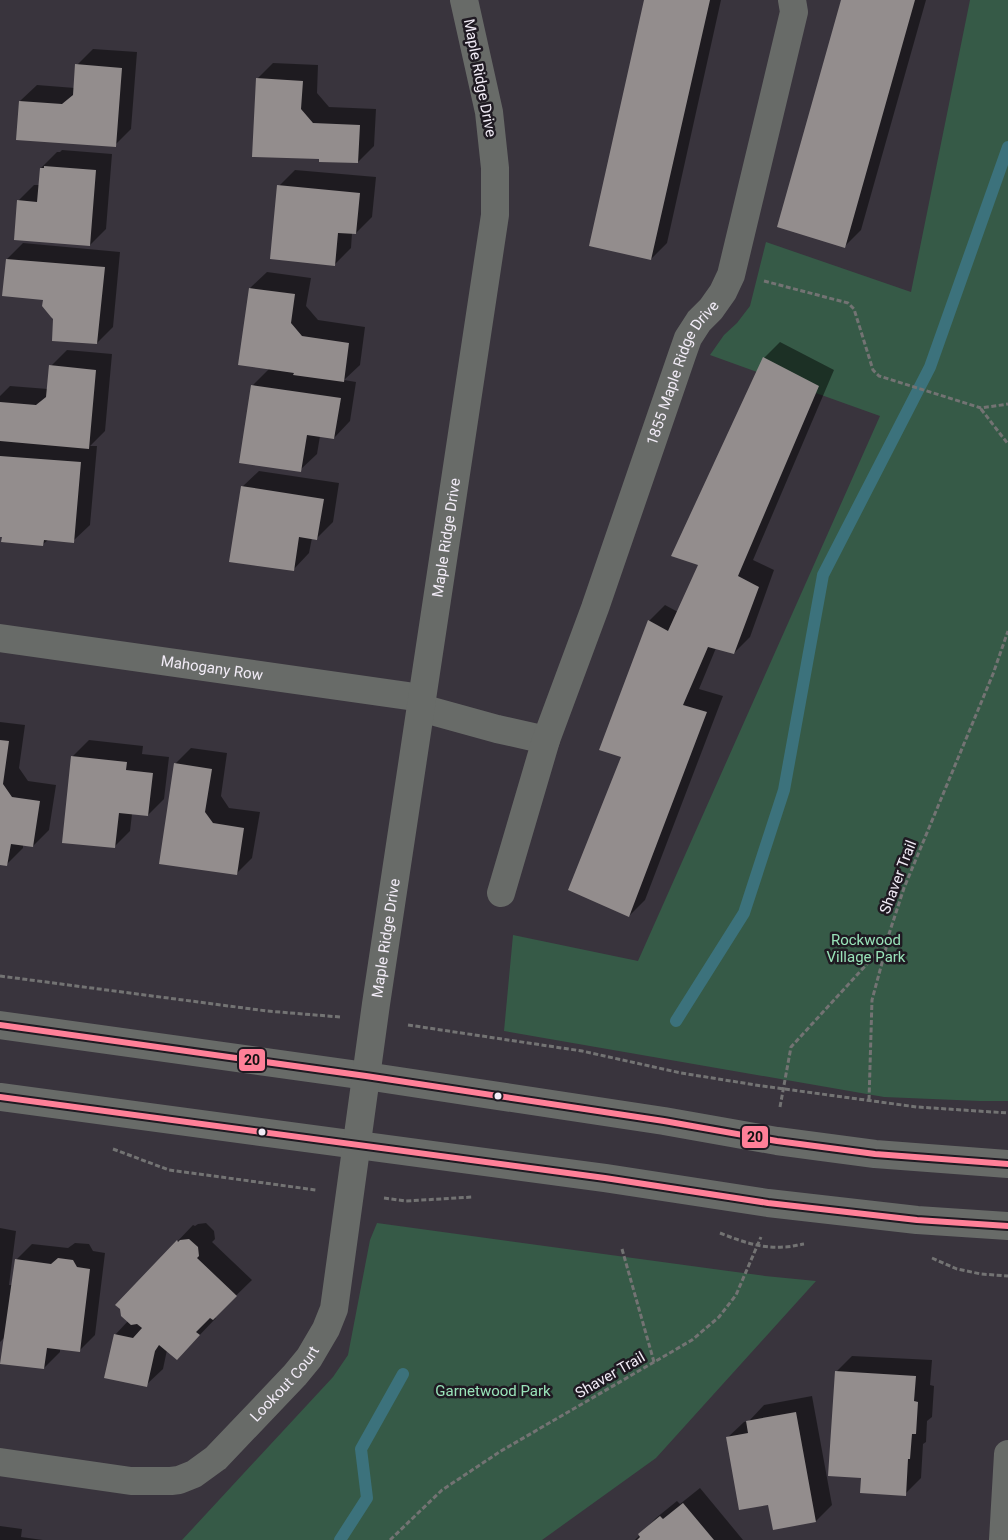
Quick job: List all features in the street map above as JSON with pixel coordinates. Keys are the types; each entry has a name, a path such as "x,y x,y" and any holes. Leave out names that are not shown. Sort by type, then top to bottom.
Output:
{"street":[{"name":"Maple Ridge Drive","path":"366,1076 495,215 495,168 489,112 464,0"},
{"name":"1855 Maple Ridge Drive","path":"501,893 546,740 595,608 688,338 699,321 711,309 723,292 732,275 794,12 792,0"},
{"name":"Mahogany Row","path":"0,638 422,703"},
{"path":"422,703 497,729 546,740"},
{"path":"0,1025 366,1076 664,1121 777,1141 875,1154 1008,1164"},
{"name":"Lookout Court","path":"0,1462 131,1481 163,1482 179,1480 194,1474 216,1458 304,1364 319,1344 334,1309 366,1076"},
{"path":"0,1097 605,1178 768,1203 917,1220 1008,1226"},
{"path":"1003,1540 1008,1454"}],"path":[{"path":"732,275 848,303 854,309 872,370 879,376 980,408 1008,404"},
{"path":"980,408 1008,444"},
{"name":"Shaver Trail","path":"780,1109 791,1047 867,964 890,934 904,888 993,674 1008,631"},
{"path":"868,1100 872,1000 890,934"},
{"path":"0,976 267,1011 330,1015"},
{"path":"419,1027 582,1051 681,1073 783,1088 917,1107 1008,1113"},
{"path":"104,1146 169,1170 307,1188"},
{"name":"Shaver Trail","path":"390,1540 442,1490 501,1451 692,1340 719,1317 736,1295 761,1236"},
{"path":"622,1249 654,1362"},
{"path":"981,1274 1008,1276"}],"green space":[{"name":"Rockwood Village Park","path":"970,0 1008,0 1008,1101 884,1097 504,1031 513,935 638,961 880,416 710,355 724,335 737,323 750,306 766,242 911,292"},
{"name":"Garnetwood Park","path":"377,1223 765,1276 816,1281 656,1458 542,1540 182,1540 333,1377 348,1355 370,1240"}],"building":[{"path":"644,0 710,0 651,260 589,246"},
{"path":"841,0 915,0 845,248 777,227"},
{"path":"75,64 122,68 116,147 16,140 19,101 62,104 73,95"},
{"path":"256,78 303,81 301,109 313,123 360,125 358,163 319,162 319,159 252,157"},
{"path":"44,166 96,170 90,246 14,240 17,200 37,202 40,168 44,168"},
{"path":"277,185 360,193 356,234 338,233 335,266 270,259"},
{"path":"6,259 105,267 97,344 52,341 53,319 42,306 43,300 2,296"},
{"path":"249,288 295,294 291,323 302,336 349,343 344,382 238,365"},
{"path":"763,357 819,386 738,576 759,587 734,654 708,647 683,705 707,712 629,917 568,890 621,757 599,750 648,620 668,631 698,565 671,556"},
{"path":"49,365 96,370 89,449 0,441 0,402 36,405 46,397"},
{"path":"251,385 341,398 334,439 307,435 301,472 239,463"},
{"path":"0,456 81,462 74,543 44,540 43,546 1,542"},
{"path":"241,486 324,499 317,540 299,537 294,571 229,562"},
{"path":"0,740 9,741 3,784 12,797 40,801 33,847 11,844 7,866 0,865"},
{"path":"71,756 127,762 126,770 153,773 148,816 119,813 115,848 62,843"},
{"path":"174,763 212,769 205,812 213,823 244,828 237,875 159,864"},
{"path":"189,1239 198,1247 199,1256 197,1258 237,1296 213,1320 210,1318 196,1332 200,1335 177,1360 159,1345 155,1351 147,1387 104,1378 114,1334 133,1338 142,1328 137,1324 131,1325 121,1316 120,1309 115,1305 177,1240 178,1242"},
{"path":"58,1258 73,1260 77,1267 90,1269 80,1352 47,1348 44,1369 0,1364 15,1259 51,1264"},
{"path":"835,1371 916,1376 914,1401 918,1402 916,1434 912,1434 910,1459 908,1459 906,1496 860,1493 861,1478 828,1476"},
{"path":"796,1412 816,1522 773,1530 768,1505 739,1510 726,1437 748,1433 746,1421"},
{"path":"683,1503 714,1540 637,1540 640,1537 638,1534 660,1516 663,1519"}],"waterway":[{"path":"676,1021 744,913 784,790 823,575 930,367 1008,147"},
{"path":"340,1540 367,1498 361,1449 403,1374"}],"transit line":[{"name":"20","path":"0,1025 366,1076 664,1121 777,1141 875,1154 1008,1164"},
{"name":"20","path":"0,1097 605,1178 768,1203 917,1220 1008,1226"}]}
